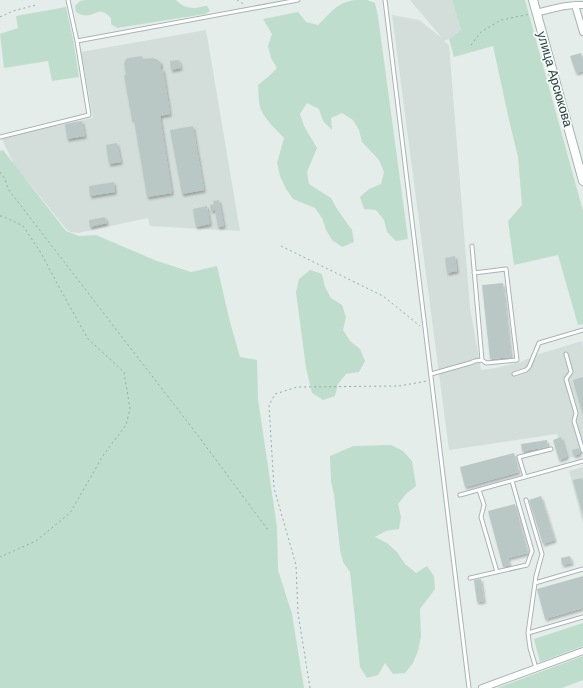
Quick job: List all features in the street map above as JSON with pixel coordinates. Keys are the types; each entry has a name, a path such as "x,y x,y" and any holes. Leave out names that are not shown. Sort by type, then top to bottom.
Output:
{"street":[{"name":"улица Арсюкова","path":"532,0 583,181"},
{"path":"575,2 583,32"},
{"path":"536,13 575,2 583,5"},
{"path":"482,688 583,651"}],"lane":[{"path":"0,137 89,116 77,41 68,0"},
{"path":"77,41 298,0"},
{"path":"385,0 469,688"},
{"path":"472,246 474,273 482,360 486,364 517,360 506,269 474,273"},
{"path":"514,374 526,370 529,367 539,343 583,330"},
{"path":"566,354 571,372 566,379 576,413 574,421 583,451"},
{"path":"431,374 482,360"},
{"path":"524,477 519,457 551,449"},
{"path":"460,495 583,461"},
{"path":"470,578 527,565 532,552 512,481"},
{"path":"479,490 484,505 481,517 497,572"},
{"path":"526,500 542,554 534,583 528,633 530,648 536,668"},
{"path":"534,583 583,569"},
{"path":"528,633 583,617"}],"path":[{"path":"237,0 250,9"},
{"path":"0,17 13,11 36,5"},
{"path":"471,45 481,32 501,20 536,13"},
{"path":"0,172 5,179 8,189 268,530"},
{"path":"0,216 23,226 41,253 88,339 124,372 130,409 126,425 104,454 70,513 36,541 0,557"},
{"path":"281,246 383,296 425,331"},
{"path":"310,688 298,613 296,565 274,488 269,405 275,394 297,387 399,386 431,380"}],"shaded area":[{"path":"410,0 452,0 461,30 444,41 449,45 470,308 481,370 521,362 539,354 582,341 583,454 566,459 557,434 449,450 392,15 419,20 442,38"},
{"path":"206,30 240,231 150,226 148,218 78,233 67,230 16,169 1,137 93,118 81,52"},
{"path":"583,467 583,524 569,471"}],"green space":[{"path":"176,0 182,5 189,7 196,8 207,6 210,11 205,14 117,28 111,24 111,18 103,12 82,15 76,12 75,6 80,1"},
{"path":"355,0 367,0 375,3 378,16 408,239 396,241 387,232 384,220 376,210 364,209 360,197 369,189 381,184 384,172 379,160 362,142 359,130 353,120 342,113 331,118 332,130 323,121 319,109 307,103 300,114 304,126 317,148 307,172 309,184 331,198 352,230 354,242 342,247 332,240 326,230 322,218 315,208 293,199 286,189 280,176 277,163 284,138 268,121 261,110 258,85 277,68 271,58 268,46 272,34 263,19 298,12 306,22 318,25 343,3"},
{"path":"452,0 525,0 583,211 583,324 578,325 558,255 514,265 508,221 522,205 518,157 493,46 454,57 449,39 461,30"},
{"path":"66,7 79,77 52,81 48,61 4,68 0,34 18,28 16,16"},
{"path":"3,150 66,231 79,236 96,235 157,261 191,272 217,266 240,357 257,360 258,399 277,527 278,570 292,614 304,688 0,688 0,151"},
{"path":"310,270 322,274 325,287 331,298 342,305 346,317 343,330 350,341 360,349 365,361 359,372 346,374 338,384 335,396 323,400 312,393 306,368 296,292 299,279"},
{"path":"391,445 403,451 412,461 416,486 406,494 398,504 401,517 399,529 386,531 375,537 387,543 397,552 405,564 416,573 427,566 434,576 435,589 420,609 421,637 418,651 413,663 405,673 393,674 385,663 378,675 367,678 360,667 350,572 343,562 340,550 331,481 330,456 353,446"},
{"path":"583,623 583,646 540,662 534,639"},
{"path":"583,656 583,680 562,688 497,688"}],"building":[{"path":"581,53 583,71 576,73 570,56"},
{"path":"142,56 143,59 153,58 161,63 170,114 160,116 172,193 147,197 134,120 132,120 124,75 126,75 124,63 126,59"},
{"path":"179,60 181,68 171,70 170,61"},
{"path":"82,121 85,136 67,139 65,124"},
{"path":"193,126 204,190 182,194 170,130"},
{"path":"117,143 121,162 109,164 106,145"},
{"path":"114,182 115,192 90,196 89,186"},
{"path":"219,200 224,226 218,227 215,210 211,211 210,205 214,204 213,201"},
{"path":"207,206 210,224 196,227 193,209"},
{"path":"105,217 107,223 90,227 89,220"},
{"path":"455,256 457,271 447,273 445,258"},
{"path":"503,283 511,357 490,359 482,285"},
{"path":"583,377 583,415 573,380"},
{"path":"561,437 567,457 559,460 553,440"},
{"path":"547,440 548,447 522,451 521,444"},
{"path":"579,448 580,454 574,456 572,450"},
{"path":"514,453 519,472 465,487 460,467"},
{"path":"582,478 583,481 583,515 573,480"},
{"path":"541,496 555,540 543,544 529,500"},
{"path":"515,504 528,553 508,558 510,565 503,567 488,511"},
{"path":"570,556 572,563 562,565 561,558"},
{"path":"583,576 583,608 545,619 537,589"},
{"path":"481,579 484,601 477,602 474,580"}]}
